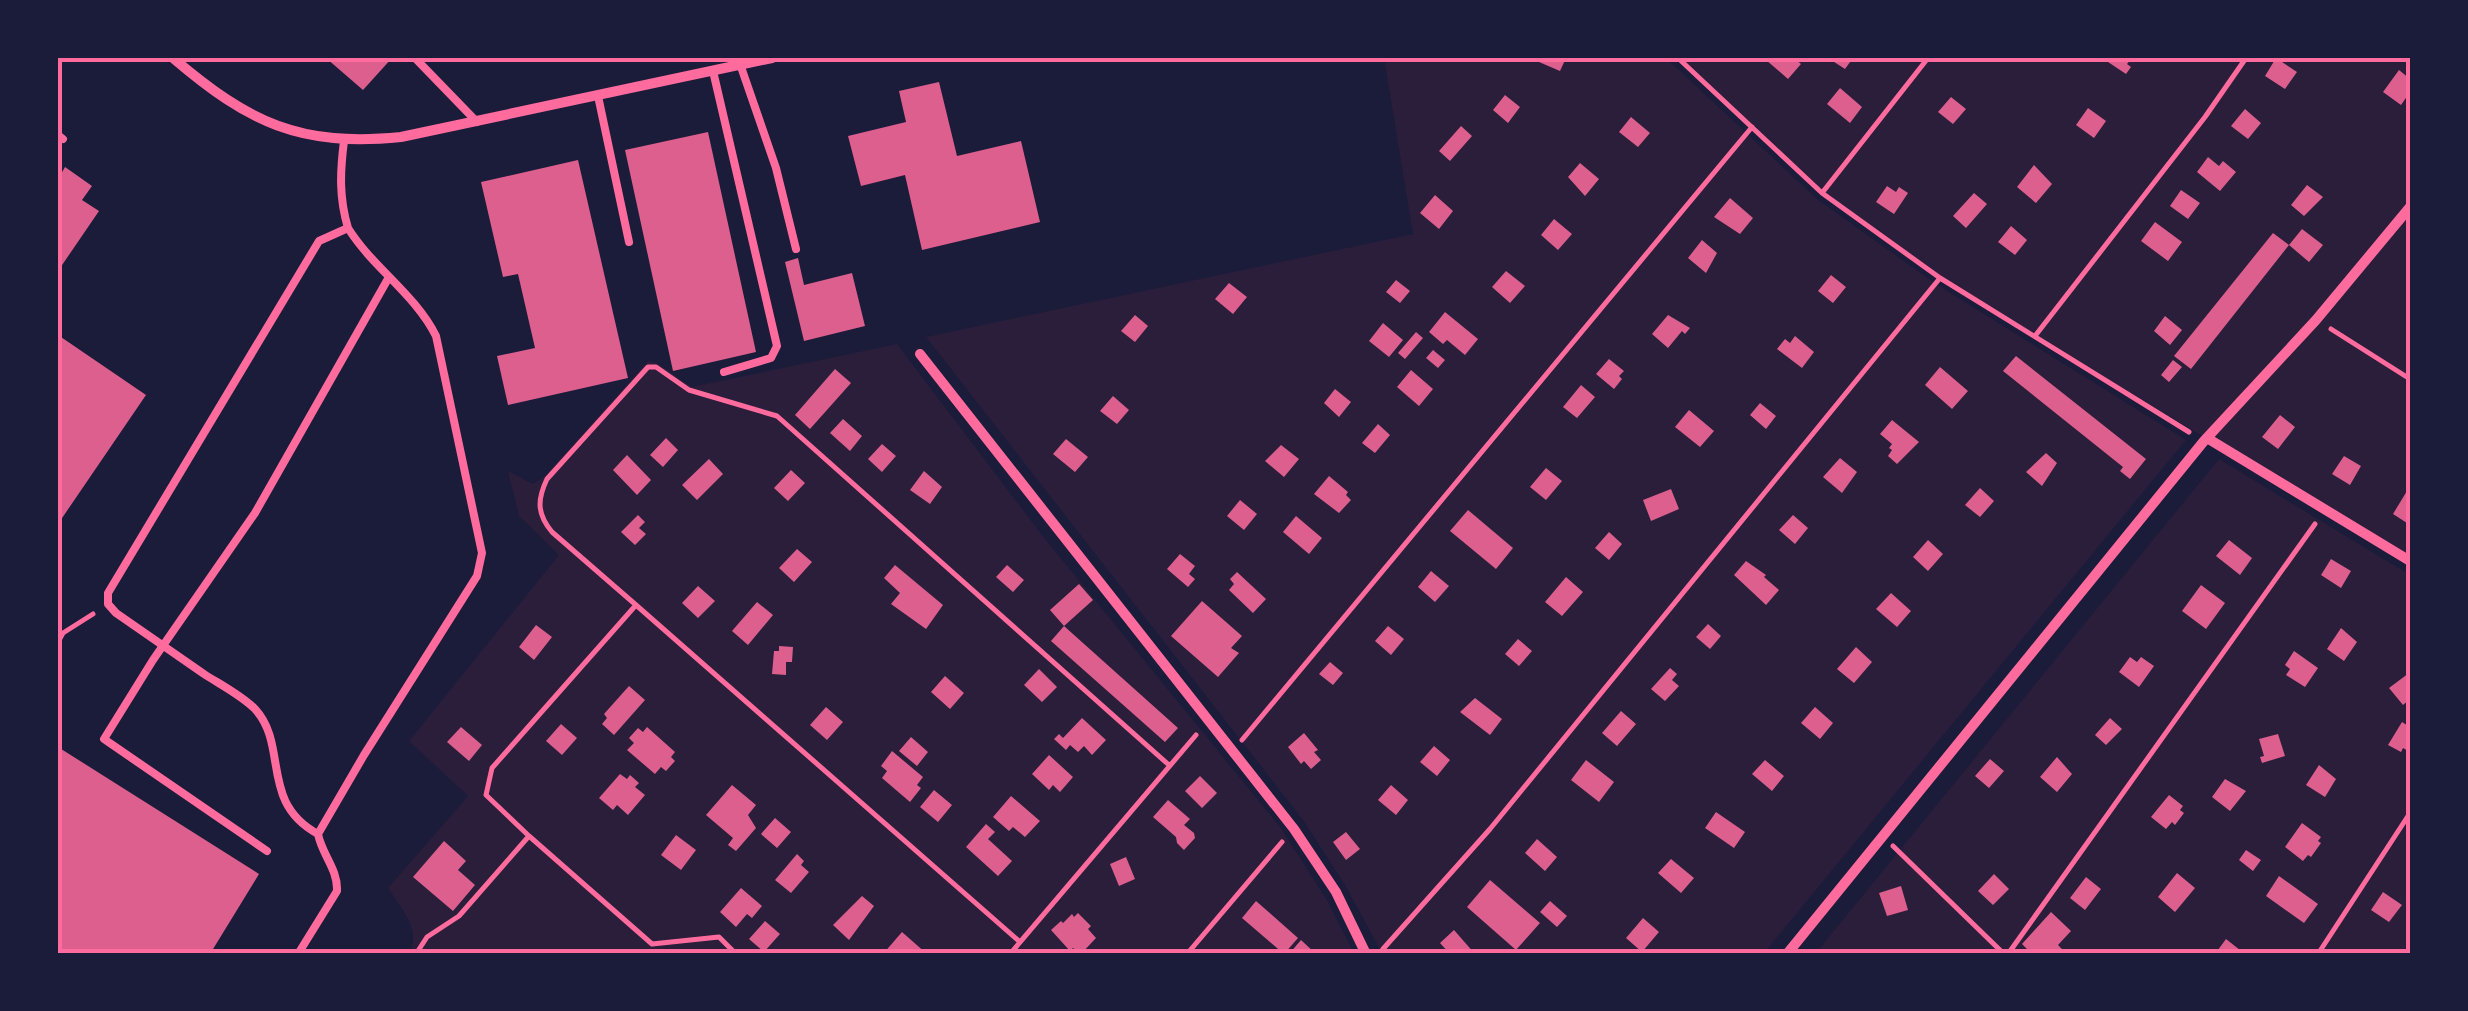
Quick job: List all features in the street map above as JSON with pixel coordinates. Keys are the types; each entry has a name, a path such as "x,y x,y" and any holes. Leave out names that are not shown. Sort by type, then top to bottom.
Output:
{"street":[{"path":"174,58 247,114 286,129 344,141 401,137 772,58"},
{"path":"1786,954 2206,440 2316,320 2410,207"},
{"path":"920,354 1294,828 1336,892 1366,954"},
{"path":"2206,440 2410,561"}],"lane":[{"path":"415,58 478,122"},
{"path":"740,64 776,168 796,249"},
{"path":"714,70 777,346 771,358 724,372"},
{"path":"598,96 629,242"},
{"path":"298,954 337,891 338,880 322,851 318,834 477,576 482,552 436,336 425,314 360,248 348,228 341,206 344,141"},
{"path":"318,834 301,825 289,810 265,725 257,711 116,613 108,604 108,593 319,241 348,228"},
{"path":"267,851 104,739 255,513 388,277"}],"path":[{"path":"1678,58 1822,193 1940,278 2206,440"},
{"path":"1822,193 1928,58"},
{"path":"2035,336 2246,58"},
{"path":"1233,751 1752,127"},
{"path":"1379,954 1490,829 1940,278"},
{"path":"2316,320 2410,379"},
{"path":"1020,942 552,532 542,520 539,508 540,493 547,480 648,367 656,367 689,390 777,416 1169,765"},
{"path":"1884,837 2006,954 2326,509"},
{"path":"58,642 63,633 108,604"},
{"path":"636,605 492,768 486,794 652,944 719,936 736,954"},
{"path":"1010,954 1209,720"},
{"path":"2318,954 2410,813"},
{"path":"1187,954 1294,828"},
{"path":"416,954 426,937 459,916 530,836"}],"shaded area":[{"path":"1384,58 1666,58 1817,199 1936,284 2186,440 1764,953 1382,953 1303,820 926,337 1413,234"},
{"path":"1678,58 2410,58 2410,561 1940,278 1822,193"},
{"path":"897,344 1042,535 1280,827 1327,900 1354,953 409,953 411,927 388,888 468,796 409,741 559,555 519,516 508,471 533,484 544,477 648,361 692,387"},
{"path":"2219,459 2410,575 2410,953 1815,954"}],"building":[{"path":"326,58 392,58 363,90"},
{"path":"1541,58 1566,58 1560,71 1539,62"},
{"path":"1768,58 1794,58 1801,64 1788,79"},
{"path":"1828,58 1853,58 1845,69"},
{"path":"2102,58 2132,58 2127,64 2131,67 2126,74"},
{"path":"2276,58 2297,72 2285,89 2265,76"},
{"path":"2399,70 2410,79 2410,92 2401,105 2383,92"},
{"path":"939,82 957,156 1021,141 1040,222 922,250 905,175 861,186 848,136 906,122 899,91"},
{"path":"1840,88 1862,107 1850,123 1827,104"},
{"path":"1505,95 1520,107 1508,123 1493,110"},
{"path":"1951,97 1966,109 1953,124 1938,112"},
{"path":"2088,108 2106,121 2094,138 2076,125"},
{"path":"2245,109 2261,123 2248,139 2231,126"},
{"path":"1631,117 1650,133 1638,147 1619,132"},
{"path":"1461,126 1472,136 1450,161 1439,151"},
{"path":"708,132 756,352 673,371 625,150"},
{"path":"2208,157 2219,166 2223,161 2236,172 2220,191 2197,172"},
{"path":"578,160 628,378 508,405 497,356 535,348 518,274 503,277 481,182"},
{"path":"1580,163 1599,179 1585,196 1568,177"},
{"path":"2034,165 2052,184 2036,203 2017,187"},
{"path":"65,167 92,186 82,200 99,211 58,271 58,179"},
{"path":"2307,185 2323,197 2304,216 2291,205"},
{"path":"1887,186 1908,193 1894,214 1876,202"},
{"path":"2181,190 2200,203 2188,219 2170,206"},
{"path":"1974,193 1987,204 1966,228 1953,216"},
{"path":"1435,195 1453,211 1439,229 1420,213"},
{"path":"1730,198 1753,218 1740,234 1714,217"},
{"path":"1554,219 1572,234 1558,250 1541,235"},
{"path":"2155,222 2182,242 2168,261 2141,241"},
{"path":"2011,226 2027,240 2015,255 1998,242"},
{"path":"2302,229 2323,245 2309,262 2289,245"},
{"path":"2273,233 2289,245 2191,369 2174,356"},
{"path":"1702,240 1717,253 1706,273 1688,258"},
{"path":"798,258 804,285 852,273 865,326 804,341 785,262"},
{"path":"1506,271 1525,286 1510,303 1492,287"},
{"path":"1831,275 1846,287 1833,303 1818,291"},
{"path":"1396,280 1410,291 1400,303 1386,292"},
{"path":"1229,283 1247,297 1233,314 1215,299"},
{"path":"1445,312 1478,339 1465,355 1429,332"},
{"path":"1135,315 1148,326 1135,342 1121,331"},
{"path":"1668,315 1690,328 1685,334 1682,331 1668,348 1652,334"},
{"path":"2165,316 2182,330 2170,345 2154,331"},
{"path":"1383,323 1403,340 1389,357 1369,341"},
{"path":"1416,332 1423,338 1405,359 1398,353"},
{"path":"58,335 146,395 58,524"},
{"path":"1795,336 1814,352 1802,368 1777,349 1785,339 1790,343"},
{"path":"1433,350 1445,360 1438,368 1426,358"},
{"path":"2016,356 2146,459 2130,479 2120,471 2123,467 2003,371"},
{"path":"1609,359 1624,371 1614,389 1596,374"},
{"path":"2173,360 2182,367 2169,382 2161,375"},
{"path":"1940,367 1968,391 1952,409 1925,385"},
{"path":"835,369 851,383 810,429 795,415"},
{"path":"1411,370 1433,389 1419,406 1397,387"},
{"path":"1581,385 1595,397 1577,418 1563,407"},
{"path":"1335,389 1351,402 1339,417 1324,403"},
{"path":"1113,396 1129,410 1117,424 1100,411"},
{"path":"1760,403 1776,416 1766,429 1750,415"},
{"path":"1689,410 1714,431 1700,447 1675,427"},
{"path":"2280,415 2295,427 2278,449 2262,437"},
{"path":"843,419 862,436 850,451 830,433"},
{"path":"1892,420 1919,442 1897,464 1888,456 1892,444 1880,434"},
{"path":"1378,424 1390,435 1375,453 1362,443"},
{"path":"666,438 678,450 663,467 650,455"},
{"path":"1066,439 1088,457 1075,472 1053,454"},
{"path":"882,444 896,456 882,472 868,459"},
{"path":"1281,445 1299,459 1284,477 1265,461"},
{"path":"2046,453 2057,463 2042,486 2026,472"},
{"path":"627,455 651,480 637,495 613,470"},
{"path":"2344,456 2361,466 2350,485 2332,474"},
{"path":"1840,458 1857,472 1842,493 1823,477"},
{"path":"709,459 723,474 697,500 682,485"},
{"path":"1546,468 1562,481 1546,500 1530,487"},
{"path":"791,470 805,483 788,501 774,488"},
{"path":"924,471 942,487 930,504 910,490"},
{"path":"1329,476 1348,492 1351,500 1339,513 1314,494"},
{"path":"2410,486 2410,517 2407,523 2393,514"},
{"path":"1980,488 1994,501 1980,517 1965,505"},
{"path":"1671,489 1679,509 1651,521 1643,500"},
{"path":"1240,500 1257,514 1244,530 1227,516"},
{"path":"1468,510 1513,548 1496,569 1450,531"},
{"path":"638,515 645,522 639,528 646,534 635,545 621,532"},
{"path":"1793,515 1808,528 1795,544 1779,530"},
{"path":"1296,516 1322,538 1309,554 1283,532"},
{"path":"1609,532 1622,544 1609,560 1595,548"},
{"path":"1928,540 1943,554 1928,571 1913,557"},
{"path":"2229,540 2252,558 2240,575 2216,556"},
{"path":"797,549 812,562 794,582 779,568"},
{"path":"1180,554 1195,566 1189,574 1195,579 1188,587 1167,569"},
{"path":"2331,559 2351,571 2341,588 2321,575"},
{"path":"1746,561 1779,590 1766,605 1734,575"},
{"path":"895,565 943,605 926,629 891,604 900,593 884,578"},
{"path":"1007,565 1024,580 1013,592 996,577"},
{"path":"1431,571 1449,586 1435,602 1418,587"},
{"path":"1237,572 1266,599 1253,613 1229,590 1234,584 1230,579"},
{"path":"1566,577 1583,592 1562,616 1545,602"},
{"path":"1079,584 1093,600 1064,626 1050,610"},
{"path":"2201,585 2225,603 2206,629 2182,611"},
{"path":"698,586 715,601 698,618 682,603"},
{"path":"1891,593 1911,611 1897,627 1876,609"},
{"path":"1202,601 1242,636 1231,648 1239,653 1218,677 1171,636"},
{"path":"757,602 773,615 748,645 732,631"},
{"path":"1708,624 1721,636 1710,649 1696,637"},
{"path":"536,625 552,637 534,660 519,647"},
{"path":"1064,626 1178,728 1165,742 1051,641"},
{"path":"1388,626 1404,639 1391,655 1375,641"},
{"path":"2341,628 2357,642 2344,661 2327,649"},
{"path":"1518,639 1532,651 1519,666 1505,654"},
{"path":"779,646 793,647 792,662 786,662 786,675 772,674 774,651 779,651"},
{"path":"1856,647 1872,662 1854,683 1837,669"},
{"path":"2294,651 2318,668 2305,687 2286,675 2290,669 2285,665"},
{"path":"2130,657 2137,662 2141,657 2154,666 2139,687 2119,672"},
{"path":"1330,662 1343,673 1333,685 1319,674"},
{"path":"1670,668 1677,674 1672,680 1679,686 1665,701 1651,689"},
{"path":"1039,669 1057,687 1042,702 1024,685"},
{"path":"2409,673 2410,699 2403,705 2389,688"},
{"path":"945,676 964,693 950,709 931,692"},
{"path":"629,686 645,700 614,735 602,724 607,718 604,714"},
{"path":"1475,698 1502,719 1490,735 1460,712"},
{"path":"826,707 843,722 827,740 810,725"},
{"path":"1815,707 1833,723 1820,739 1801,723"},
{"path":"1621,711 1636,724 1617,746 1602,733"},
{"path":"1082,718 1106,740 1092,755 1084,746 1078,752 1070,745 1066,750 1054,739 1059,734 1063,738"},
{"path":"2110,718 2122,729 2106,745 2095,735"},
{"path":"2402,722 2410,727 2410,752 2388,745"},
{"path":"561,724 577,738 562,755 546,741"},
{"path":"461,727 482,745 469,761 447,742"},
{"path":"647,727 675,752 671,757 675,761 666,771 661,767 655,774 627,750 634,743 629,738 638,728 643,732"},
{"path":"1304,733 1321,760 1311,769 1304,761 1301,764 1288,747"},
{"path":"2278,734 2285,756 2262,763 2259,739"},
{"path":"911,737 928,752 917,766 899,751"},
{"path":"1434,746 1450,760 1437,776 1420,762"},
{"path":"58,747 259,874 210,954 58,954"},
{"path":"892,751 923,777 917,785 921,788 910,802 882,778 887,771 881,766"},
{"path":"1049,755 1073,777 1060,792 1053,785 1049,790 1032,774"},
{"path":"2057,757 2072,774 2057,792 2040,777"},
{"path":"1990,759 2004,771 1989,788 1975,776"},
{"path":"1586,760 1614,782 1599,802 1571,780"},
{"path":"1765,760 1784,776 1772,791 1752,774"},
{"path":"2319,765 2336,779 2325,797 2306,785"},
{"path":"620,774 627,779 630,775 639,783 635,787 645,795 628,815 617,805 613,810 599,798"},
{"path":"1200,776 1217,793 1202,808 1185,791"},
{"path":"2225,779 2246,791 2230,811 2212,797"},
{"path":"732,785 756,805 748,815 756,828 736,851 728,845 733,838 706,815"},
{"path":"1391,785 1408,800 1396,815 1378,800"},
{"path":"934,790 952,805 938,822 920,807"},
{"path":"2169,795 2183,806 2180,810 2184,813 2166,829 2151,817"},
{"path":"1011,796 1040,821 1025,837 1013,827 1009,831 993,817"},
{"path":"1168,800 1190,819 1184,825 1195,838 1184,850 1176,837 1153,817"},
{"path":"1716,812 1745,832 1734,848 1705,828"},
{"path":"775,818 791,832 777,848 761,834"},
{"path":"2302,823 2321,837 2311,857 2308,855 2303,861 2285,847"},
{"path":"986,824 995,832 988,839 1012,861 998,876 966,847"},
{"path":"1346,832 1360,849 1346,860 1333,842"},
{"path":"676,835 696,850 681,870 661,855"},
{"path":"1537,839 1557,857 1545,871 1525,853"},
{"path":"444,841 466,861 458,870 475,885 453,911 413,877"},
{"path":"2246,850 2261,860 2253,871 2239,860"},
{"path":"797,854 809,872 791,893 775,880"},
{"path":"1126,857 1135,879 1119,886 1110,864"},
{"path":"1671,859 1694,878 1681,893 1658,873"},
{"path":"2177,873 2195,888 2175,912 2158,897"},
{"path":"1994,874 2009,889 1993,905 1978,891"},
{"path":"2279,876 2318,904 2304,923 2266,896"},
{"path":"2086,877 2101,889 2085,910 2070,898"},
{"path":"1490,880 1540,923 1516,950 1467,907"},
{"path":"1901,886 1908,910 1887,916 1879,893"},
{"path":"741,888 762,906 752,918 747,914 736,927 720,912"},
{"path":"2383,892 2402,905 2389,922 2371,910"},
{"path":"862,896 874,906 849,940 833,925"},
{"path":"1256,901 1298,938 1284,954 1242,918"},
{"path":"1550,901 1567,916 1557,927 1540,912"},
{"path":"2051,912 2071,931 2058,945 2067,954 2032,954 2022,944"},
{"path":"1078,913 1096,938 1081,954 1073,948 1070,951 1051,930"},
{"path":"1643,918 1659,932 1642,952 1626,938"},
{"path":"765,921 780,934 764,952 749,939"},
{"path":"1454,930 1475,954 1450,954 1440,943"},
{"path":"902,932 927,954 883,954"},
{"path":"2226,939 2245,954 2215,954"},
{"path":"1301,940 1316,954 1289,954"}]}
